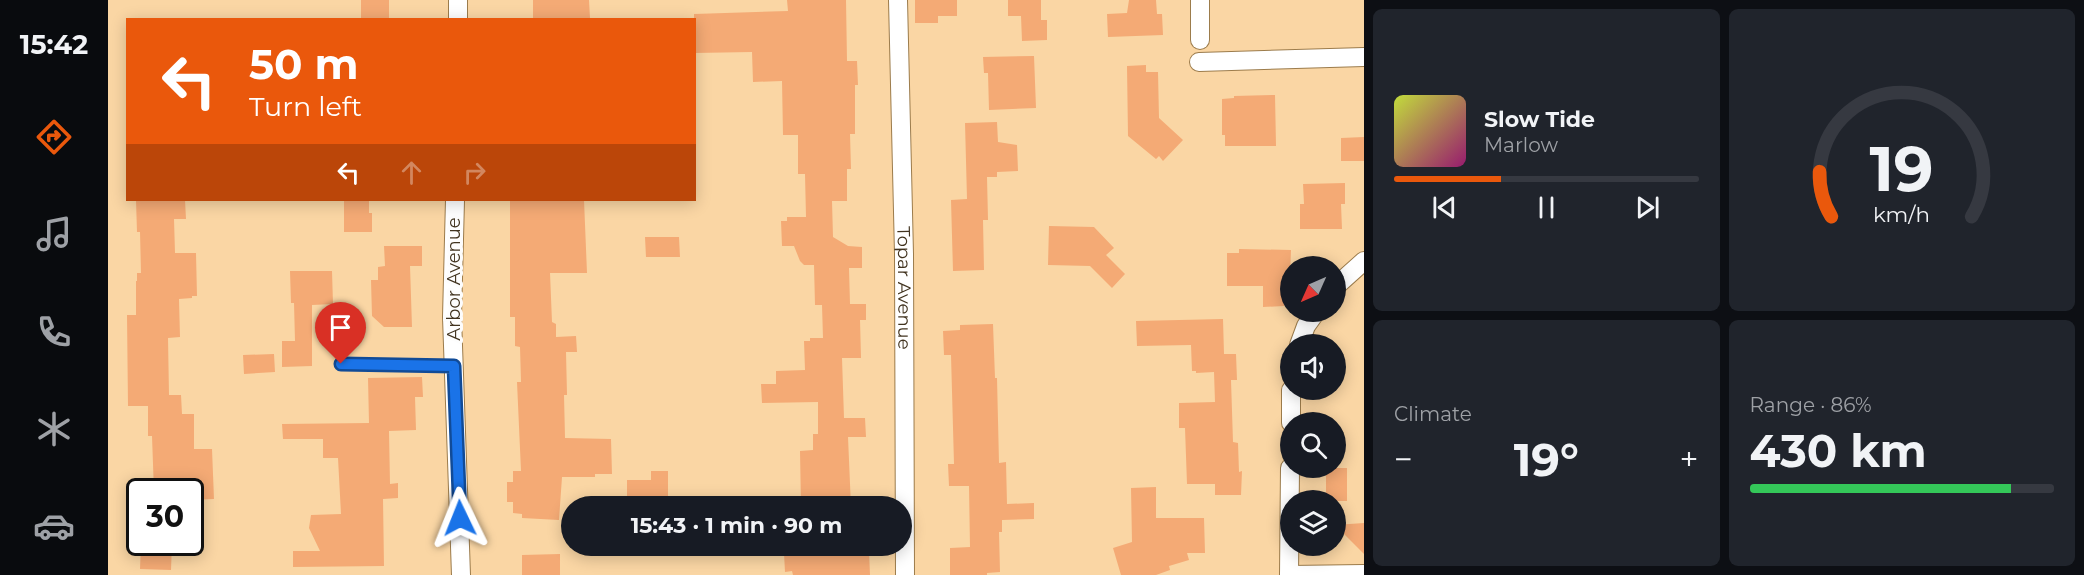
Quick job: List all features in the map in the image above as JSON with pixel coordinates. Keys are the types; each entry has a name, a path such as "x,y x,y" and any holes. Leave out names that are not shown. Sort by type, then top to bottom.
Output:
{"street":[{"path":"458,0 458,18"},
{"name":"Topar Avenue","path":"898,0 904,254 905,575"},
{"path":"1200,0 1200,40"},
{"path":"1199,62 1364,57"},
{"name":"Arbor Avenue","path":"455,201 452,317 462,575"},
{"path":"1346,277 1364,261"},
{"path":"1290,478 1289,575 1364,574"}],"lane":[{"path":"341,364 454,366"}],"building":[{"path":"361,0 389,0 389,18 361,18"},
{"path":"533,0 589,0 590,18 533,18"},
{"path":"787,0 846,0 847,61 857,61 858,85 855,85 855,134 850,134 851,169 847,169 847,201 832,201 833,237 848,246 862,247 862,268 849,268 850,304 866,304 866,320 860,320 861,358 842,358 844,418 865,418 866,437 848,437 851,496 801,496 800,451 813,450 813,434 818,434 818,402 762,403 761,384 776,384 776,371 805,370 804,341 810,341 810,338 823,338 822,305 815,305 814,265 804,265 794,246 782,246 781,221 787,221 787,217 806,217 805,174 798,174 798,135 783,135 782,81 753,82 752,52 696,53 694,14 788,11"},
{"path":"915,0 957,0 957,16 938,16 938,23 915,23"},
{"path":"1008,0 1041,0 1041,20 1047,20 1047,40 1022,41 1021,16 1008,16"},
{"path":"1129,0 1156,0 1157,14 1162,14 1163,35 1108,37 1107,14 1127,13"},
{"path":"1034,56 1036,108 989,110 988,73 984,73 983,57"},
{"path":"1146,65 1146,72 1158,72 1159,118 1183,140 1163,161 1159,156 1156,159 1128,136 1127,66"},
{"path":"1275,95 1276,146 1225,146 1225,135 1222,135 1222,99 1234,98 1234,96"},
{"path":"997,122 998,142 1017,145 1018,171 997,172 997,177 987,177 988,220 983,220 984,270 953,271 951,200 967,199 965,123"},
{"path":"1364,137 1364,161 1341,161 1341,138"},
{"path":"1345,183 1345,204 1341,204 1342,229 1300,229 1300,204 1304,204 1303,184"},
{"path":"136,201 185,201 186,219 174,219 175,253 196,253 197,296 179,299 180,337 168,338 169,395 181,395 182,414 194,414 194,449 212,449 214,499 204,499 204,478 154,478 152,436 148,436 148,406 128,406 127,315 136,315 136,281 137,273 141,273 140,232 137,232"},
{"path":"344,201 369,201 369,213 372,213 372,232 344,232"},
{"path":"510,201 584,201 587,273 550,273 552,322 556,324 556,337 576,336 577,352 566,352 565,438 611,439 612,474 595,474 595,477 562,477 559,520 522,518 522,514 513,513 513,502 507,502 507,482 513,482 513,471 521,471 517,382 521,382 520,347 515,346 515,317 510,317"},
{"path":"1049,226 1094,227 1114,248 1106,255 1125,274 1112,288 1090,266 1048,265"},
{"path":"645,237 679,237 680,257 646,257"},
{"path":"384,246 422,246 422,266 410,266 412,327 384,327 372,316 371,280 378,280 378,267 385,266"},
{"path":"1239,249 1291,250 1291,256 1280,256 1280,306 1263,307 1263,286 1227,286 1227,253 1239,253"},
{"path":"290,271 332,271 333,304 312,305 312,366 282,367 282,341 295,341"},
{"path":"1223,319 1224,354 1236,354 1237,380 1231,380 1233,442 1238,443 1239,472 1242,471 1241,495 1215,495 1215,484 1187,484 1185,428 1179,428 1179,403 1215,402 1214,372 1196,373 1192,371 1191,345 1137,346 1136,321"},
{"path":"993,324 999,463 1006,462 1007,504 1034,503 1034,519 1002,520 1002,532 999,532 1000,572 987,573 987,575 950,575 950,548 970,547 969,486 949,486 948,464 954,464 951,355 944,355 943,331 960,330 960,325"},
{"path":"274,354 275,372 244,374 243,355"},
{"path":"422,377 423,397 415,397 416,430 389,431 390,484 398,483 398,498 383,499 384,566 293,567 293,551 320,551 309,528 311,515 341,514 338,458 323,458 323,439 283,439 282,424 369,423 368,378"},
{"path":"1347,468 1347,501 1346,490 1326,490 1326,478 1346,478"},
{"path":"651,471 668,471 668,496 627,496 627,480 651,480"},
{"path":"1156,487 1156,518 1204,518 1205,553 1187,553 1189,560 1169,566 1170,570 1156,575 1121,575 1113,548 1132,542 1131,488"},
{"path":"1364,523 1364,554 1346,536 1346,524"},
{"path":"560,554 560,575 522,575 522,555"},
{"path":"140,556 172,556 171,570 140,569"},
{"path":"784,556 869,556 870,575 793,575 792,571 785,572"}],"route":[{"path":"341,364 454,366 460,518"}]}
